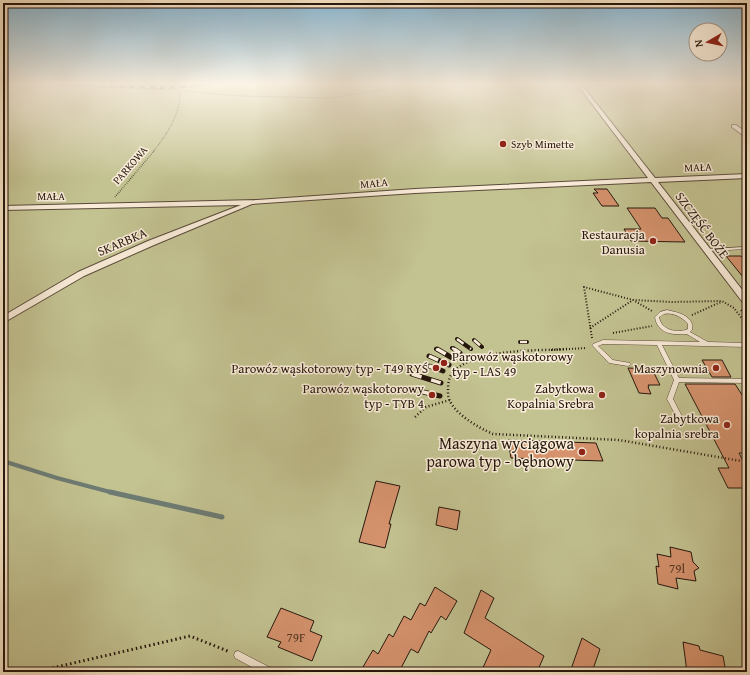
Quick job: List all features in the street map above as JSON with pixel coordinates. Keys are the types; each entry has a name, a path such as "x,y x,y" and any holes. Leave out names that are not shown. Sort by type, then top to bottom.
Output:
{"street":[{"name":"SZCZĘŚĆ BOŻE","path":"603,116 747,302"},
{"path":"734,126 747,136"},
{"name":"MAŁA","path":"3,208 257,202 415,191 747,176"},
{"name":"SKARBKA","path":"3,320 81,274 151,243 257,202"}],"lane":[{"path":"707,250 747,248"},
{"path":"686,332 691,327 684,318 673,313 659,314 656,320 659,325 671,332 686,332 708,344"},
{"path":"628,364 611,362 595,345 603,342 747,345"},
{"path":"660,344 677,380 670,399 682,422"},
{"path":"677,380 747,381"},
{"path":"238,655 270,672"}],"path":[{"name":"PARKOWA","path":"107,206 162,143 177,116"},
{"path":"747,325 734,308 722,302 633,300 584,287 591,337 595,345 590,348 494,354 476,358 462,365 451,375 448,387 450,400 457,411 482,430 492,434 619,440 747,462"},
{"path":"633,300 659,314"},
{"path":"590,328 633,300"},
{"path":"684,318 722,302"},
{"path":"606,334 659,325"},
{"path":"591,337 599,336"},
{"path":"415,417 421,410 432,404 450,400"},
{"path":"35,672 190,636 238,655"}],"shaded area":[{"path":"3,116 747,116 747,672 3,672"}],"building":[{"path":"594,189 607,189 619,206 602,206 593,193 598,193"},
{"path":"627,208 655,208 662,218 668,218 685,242 631,241 624,229 641,229"},
{"path":"726,256 741,256 747,262 747,282"},
{"name":"Maszynownia","path":"702,360 722,360 731,377 712,377"},
{"path":"628,368 652,369 660,385 648,385 651,394 639,393"},
{"name":"Zabytkowa kopalnia srebra","path":"685,384 735,384 744,398 747,398 747,453 739,453 747,469 747,488 728,488 718,468 729,468"},
{"path":"508,440 596,443 603,461 511,458"},
{"path":"376,481 400,486 389,524 391,524 385,548 359,542"},
{"path":"439,507 460,511 457,530 436,525"},
{"path":"670,547 691,552 693,562 699,568 694,571 696,581 676,578 678,589 658,584 656,566 659,567 657,554 671,557"},
{"path":"435,587 457,601 446,620 441,616 431,633 429,631 418,653 411,649 400,670 396,667 394,672 360,672 373,650 378,654 389,634 393,637 404,616 411,620 420,603 425,606"},
{"path":"481,590 494,598 485,618 544,656 537,672 481,672 491,650 464,633"},
{"path":"281,608 314,621 310,631 322,636 312,661 278,647 281,642 267,637"},
{"path":"582,638 600,649 592,672 570,672"},
{"path":"683,642 699,646 700,650 723,656 726,672 687,672"}],"waterway":[{"path":"3,461 57,478 111,492"},
{"path":"111,492 222,517"}],"railway":[{"path":"457,339 471,349"},
{"path":"474,340 482,347"},
{"path":"520,342 527,342"},
{"path":"437,349 454,359"},
{"path":"454,349 460,353"},
{"path":"429,356 449,365"},
{"path":"429,366 443,371"},
{"path":"412,374 441,383"},
{"path":"423,392 440,396"}],"place":[{"name":"Szyb Mimette","path":"503,144"},
{"name":"Restauracja Danusia","path":"653,241"},
{"name":"Parowóz wąskotorowy typ - LAS 49","path":"444,363"},
{"name":"Parowóz wąskotorowy typ - T49 RYŚ","path":"436,368"},
{"name":"Maszynownia","path":"716,368"},
{"name":"Parowóz wąskotorowy typ - TYB 4","path":"432,395"},
{"name":"Zabytkowa Kopalnia Srebra","path":"602,395"},
{"name":"Zabytkowa kopalnia srebra","path":"727,425"},
{"name":"Maszyna wyciągowa parowa typ - bębnowy","path":"582,452"}]}
